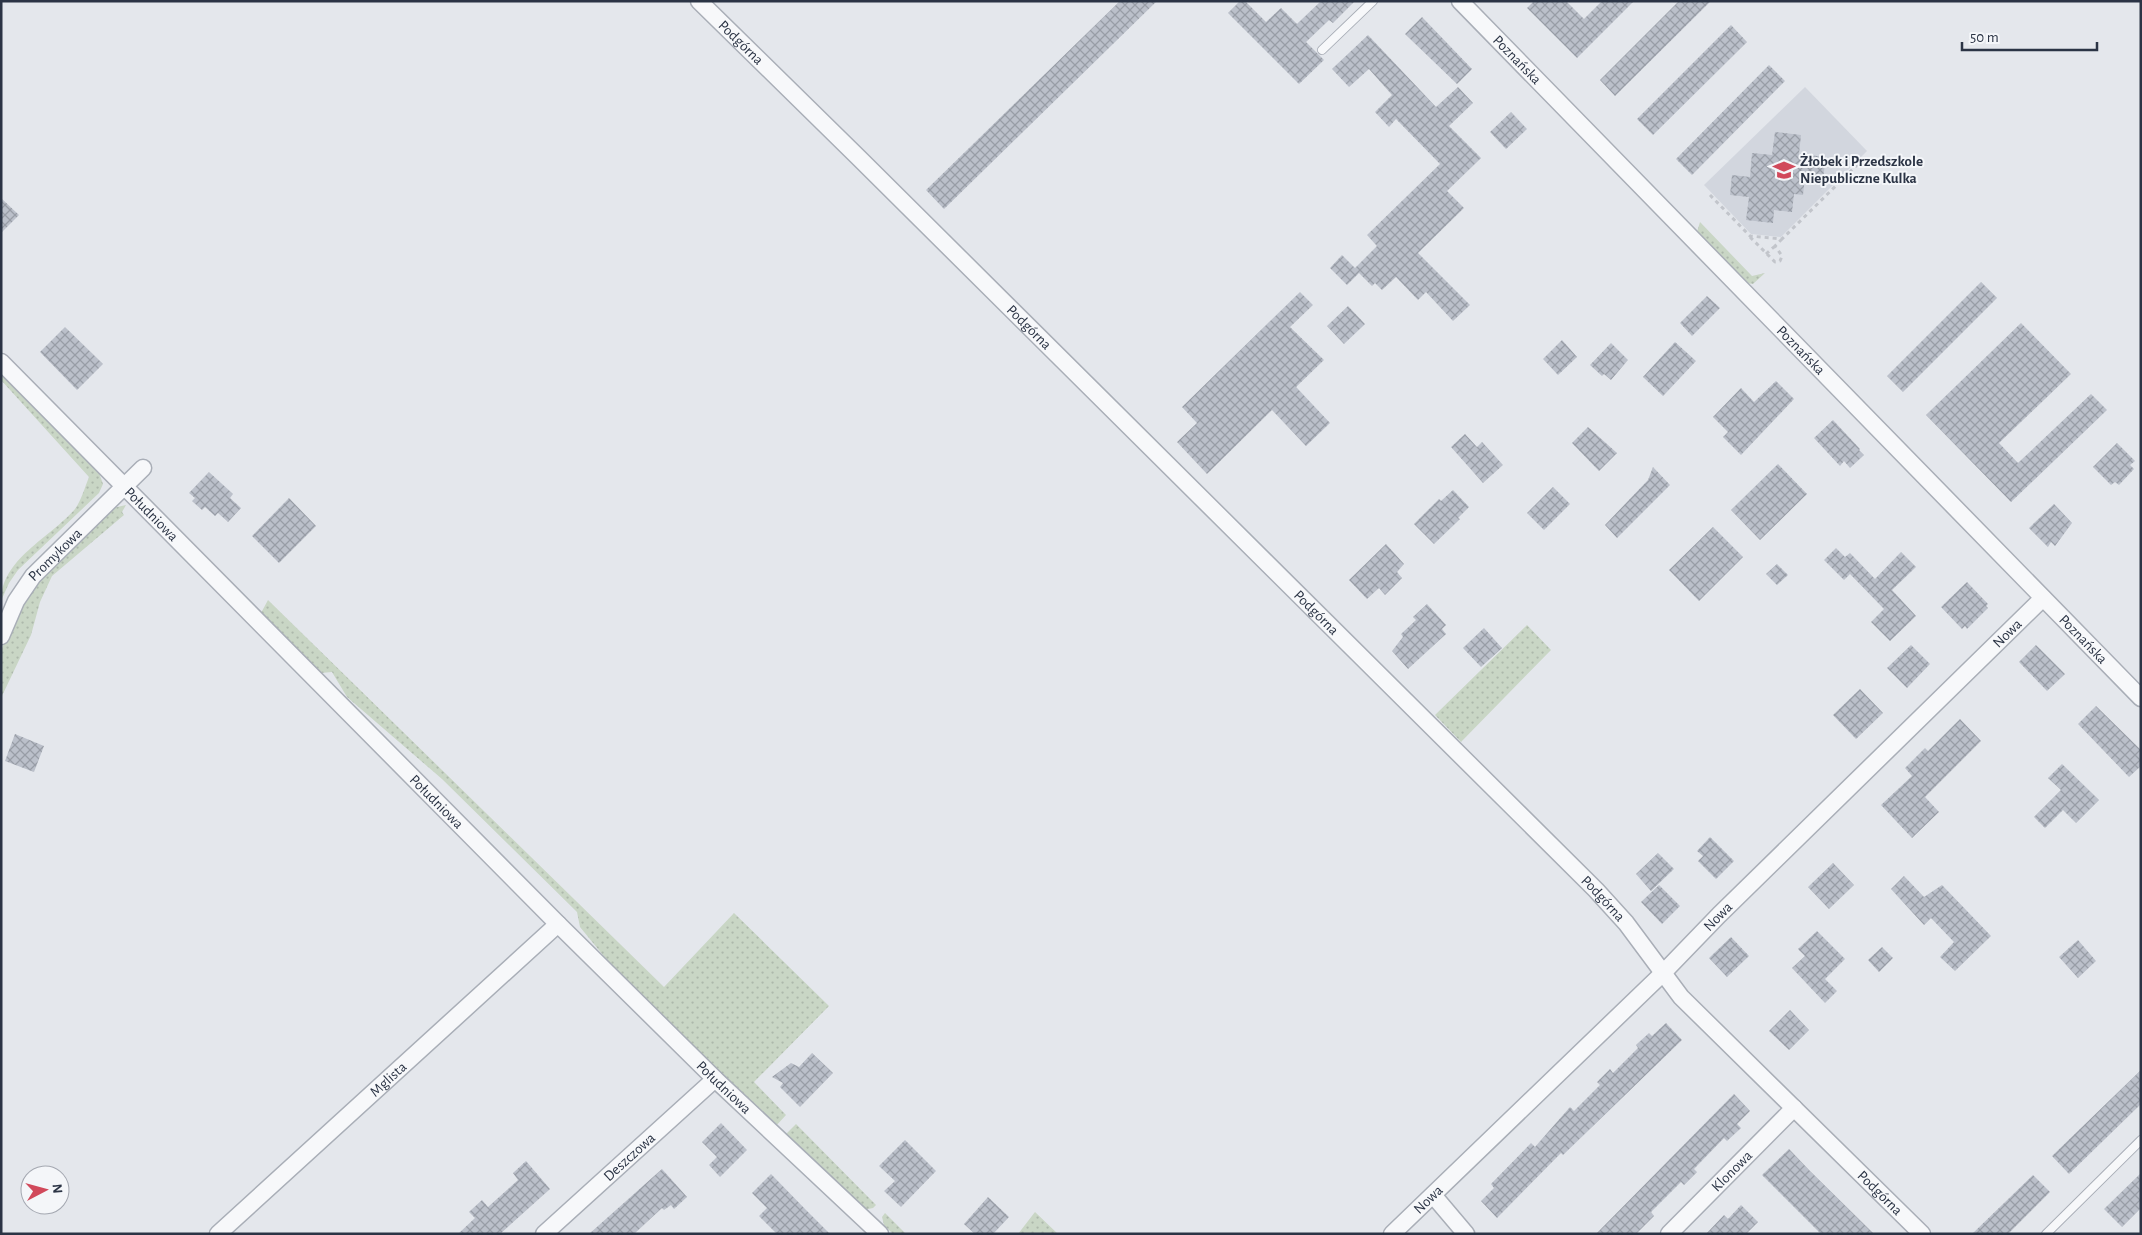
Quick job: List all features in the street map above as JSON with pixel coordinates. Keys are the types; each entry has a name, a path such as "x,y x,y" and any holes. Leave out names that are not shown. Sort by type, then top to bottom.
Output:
{"street":[{"name":"Podgórna","path":"699,1 1596,890 1626,923 1662,974 1681,996 1922,1234"},
{"name":"Poznańska","path":"1460,1 2141,698"},
{"name":"Południowa","path":"1,362 558,924 715,1079 880,1234"},
{"name":"Promykowa","path":"1,636 16,601 33,576 143,468"},
{"name":"Nowa","path":"1392,1234 1662,974 1724,910 2043,598"},
{"name":"Mglista","path":"218,1234 558,924"},
{"name":"Deszczowa","path":"544,1234 715,1079"},
{"name":"Klonowa","path":"1669,1234 1794,1108"},
{"path":"1433,1195 1466,1234"}],"lane":[{"path":"1322,50 1373,1"},
{"path":"2046,1234 2141,1140"}],"path":[{"path":"1766,254 1866,156"},
{"path":"1710,195 1766,254 1774,261 1780,261 1782,254 1775,246"},
{"path":"1744,241 1750,236 1782,239"}],"shaded area":[{"name":"Żłobek i Przedszkole Niepubliczne Kulka","path":"1805,87 1867,151 1781,237 1751,234 1704,185"}],"green space":[{"path":"1700,222 1752,276 1765,273 1753,284 1746,283 1697,232"},
{"path":"1,374 98,470 103,484 99,493 18,570 9,583 1,601 3,586 9,573 29,550 65,520 75,509 89,477 1,380"},
{"path":"126,505 122,512 124,515 52,576 40,602 31,635 1,698 1,651 21,599 113,508"},
{"path":"268,600 664,987 734,913 829,1006 754,1082 786,1115 775,1127 625,982 580,927 577,912 442,779 347,697 332,672 321,673 261,613"},
{"path":"1527,625 1551,650 1461,742 1435,715"},
{"path":"796,1124 876,1205 873,1208 863,1210 784,1136"},
{"path":"1035,1212 1058,1234 1018,1234"},
{"path":"885,1213 906,1234 893,1234 884,1225 882,1217"}],"building":[{"path":"1120,1 1157,1 944,209 926,190"},
{"path":"1240,1 1245,1 1266,22 1281,8 1297,24 1321,1 1355,1 1333,23 1329,20 1306,42 1324,60 1299,84 1228,13"},
{"path":"1534,1 1566,1 1584,19 1602,1 1634,1 1577,58 1527,8"},
{"path":"1679,1 1711,1 1615,96 1600,80"},
{"path":"1422,17 1472,69 1457,84 1405,34"},
{"path":"1731,25 1747,42 1653,135 1637,119"},
{"path":"1368,35 1436,107 1458,87 1473,103 1449,126 1481,158 1447,191 1464,208 1418,253 1470,305 1453,321 1426,292 1418,300 1396,277 1382,290 1375,283 1372,286 1359,273 1347,285 1330,268 1342,255 1355,268 1377,246 1367,235 1440,164 1396,119 1389,127 1375,112 1392,95 1369,69 1349,87 1332,69"},
{"path":"1769,65 1785,81 1692,175 1676,159"},
{"path":"1511,112 1527,129 1506,149 1490,132"},
{"path":"1775,132 1801,135 1799,154 1826,157 1823,179 1805,177 1803,195 1794,194 1792,212 1774,210 1773,223 1746,220 1749,197 1730,195 1732,175 1750,177 1752,153 1772,155"},
{"path":"1,198 19,215 1,233"},
{"path":"1981,282 1997,298 1903,392 1887,376"},
{"path":"1300,292 1313,305 1290,327 1324,360 1296,387 1330,423 1306,446 1272,410 1207,474 1177,442 1197,423 1182,407"},
{"path":"1707,296 1720,308 1692,336 1680,323"},
{"path":"1348,306 1365,324 1344,344 1327,326"},
{"path":"2021,323 2071,374 1999,443 2018,463 2091,394 2107,410 2011,502 1926,415"},
{"path":"65,327 103,364 77,390 40,352"},
{"path":"1562,340 1577,357 1558,375 1543,359"},
{"path":"1675,342 1696,361 1663,396 1643,377"},
{"path":"1611,343 1628,360 1611,380 1604,374 1602,376 1590,365"},
{"path":"1776,381 1794,399 1741,455 1723,437 1728,432 1713,417 1741,388 1754,402"},
{"path":"1833,420 1864,455 1850,468 1844,461 1840,466 1814,438"},
{"path":"1588,427 1617,453 1599,471 1572,443"},
{"path":"1465,434 1477,447 1482,442 1503,465 1483,483 1451,447"},
{"path":"2117,443 2135,461 2130,465 2134,469 2119,485 2115,482 2111,485 2093,467"},
{"path":"1778,464 1807,494 1760,540 1731,510"},
{"path":"1653,467 1670,485 1617,538 1605,525 1648,480"},
{"path":"209,472 233,494 230,498 241,508 228,522 218,513 215,516 205,507 202,510 192,501 195,498 189,493"},
{"path":"1553,487 1570,504 1544,530 1527,513"},
{"path":"1453,490 1469,507 1458,518 1460,519 1434,544 1414,524 1439,499 1441,501"},
{"path":"289,498 316,526 279,563 252,536"},
{"path":"2054,504 2072,523 2055,546 2051,542 2048,547 2029,528"},
{"path":"1713,527 1743,557 1699,601 1669,570"},
{"path":"1386,544 1404,564 1397,572 1402,578 1385,595 1379,588 1367,599 1349,580"},
{"path":"1836,548 1845,557 1850,553 1875,579 1901,552 1916,567 1892,590 1916,616 1890,641 1871,622 1884,609 1850,574 1844,580 1824,560"},
{"path":"1777,564 1788,575 1777,585 1766,574"},
{"path":"1967,582 1988,604 1986,606 1988,608 1967,629 1965,626 1962,629 1941,607"},
{"path":"1427,604 1446,625 1442,629 1446,634 1408,669 1392,651 1403,637 1401,634 1416,620 1413,617"},
{"path":"1484,628 1502,648 1481,667 1463,648"},
{"path":"1911,645 1930,664 1907,688 1887,668"},
{"path":"2036,645 2065,674 2047,691 2019,662"},
{"path":"1860,689 1883,713 1856,739 1833,715"},
{"path":"2096,706 2141,750 2141,766 2129,777 2078,724"},
{"path":"1960,719 1981,741 1925,797 1939,812 1912,838 1881,805 1912,776 1905,768 1925,748 1928,751"},
{"path":"15,734 44,746 34,772 5,761"},
{"path":"2062,764 2099,800 2076,823 2063,810 2045,828 2034,817 2061,790 2048,778"},
{"path":"1710,837 1734,861 1716,879 1698,861 1703,856 1697,851"},
{"path":"1658,853 1674,869 1651,891 1636,874"},
{"path":"1833,863 1854,885 1829,909 1808,887"},
{"path":"1904,876 1924,897 1942,885 1991,936 1955,971 1940,957 1954,942 1931,918 1924,925 1891,889"},
{"path":"1659,885 1680,906 1662,924 1641,902"},
{"path":"1817,931 1845,959 1825,979 1837,991 1825,1003 1792,968 1805,956 1798,949"},
{"path":"1731,937 1749,956 1727,977 1709,958"},
{"path":"2078,940 2096,961 2078,978 2059,957"},
{"path":"1882,947 1893,958 1879,972 1868,960"},
{"path":"1790,1010 1809,1030 1789,1050 1769,1031"},
{"path":"1666,1023 1682,1040 1563,1155 1561,1153 1497,1218 1481,1201 1494,1188 1491,1184 1531,1143 1535,1147 1570,1107 1574,1111 1600,1085 1597,1082 1610,1069 1613,1073 1638,1048 1636,1045 1649,1033 1652,1036"},
{"path":"812,1053 833,1073 800,1107 780,1087 783,1083 772,1077 791,1063 799,1067"},
{"path":"2141,1070 2141,1104 2069,1174 2052,1156"},
{"path":"1734,1094 1750,1111 1737,1124 1741,1128 1727,1141 1724,1138 1694,1169 1697,1172 1684,1185 1681,1182 1651,1212 1654,1216 1636,1234 1596,1234"},
{"path":"721,1123 747,1150 720,1177 709,1165 717,1157 702,1142"},
{"path":"905,1140 936,1171 901,1207 884,1191 895,1181 879,1166"},
{"path":"1789,1149 1874,1234 1821,1234 1762,1175"},
{"path":"526,1161 550,1189 500,1234 458,1234 475,1218 469,1212 482,1200 488,1207 518,1180 513,1173"},
{"path":"662,1169 687,1197 674,1209 671,1205 664,1210 662,1208 634,1234 589,1234"},
{"path":"2141,1173 2141,1208 2122,1227 2104,1209"},
{"path":"771,1174 830,1234 777,1234 759,1216 767,1208 752,1193"},
{"path":"2033,1175 2050,1192 2008,1234 1972,1234"},
{"path":"988,1197 1009,1217 993,1234 975,1234 964,1224"},
{"path":"1741,1205 1758,1222 1746,1234 1706,1234 1724,1215 1728,1219"}],"place":[{"name":"Żłobek i Przedszkole Niepubliczne Kulka","path":"1784,170"}]}
